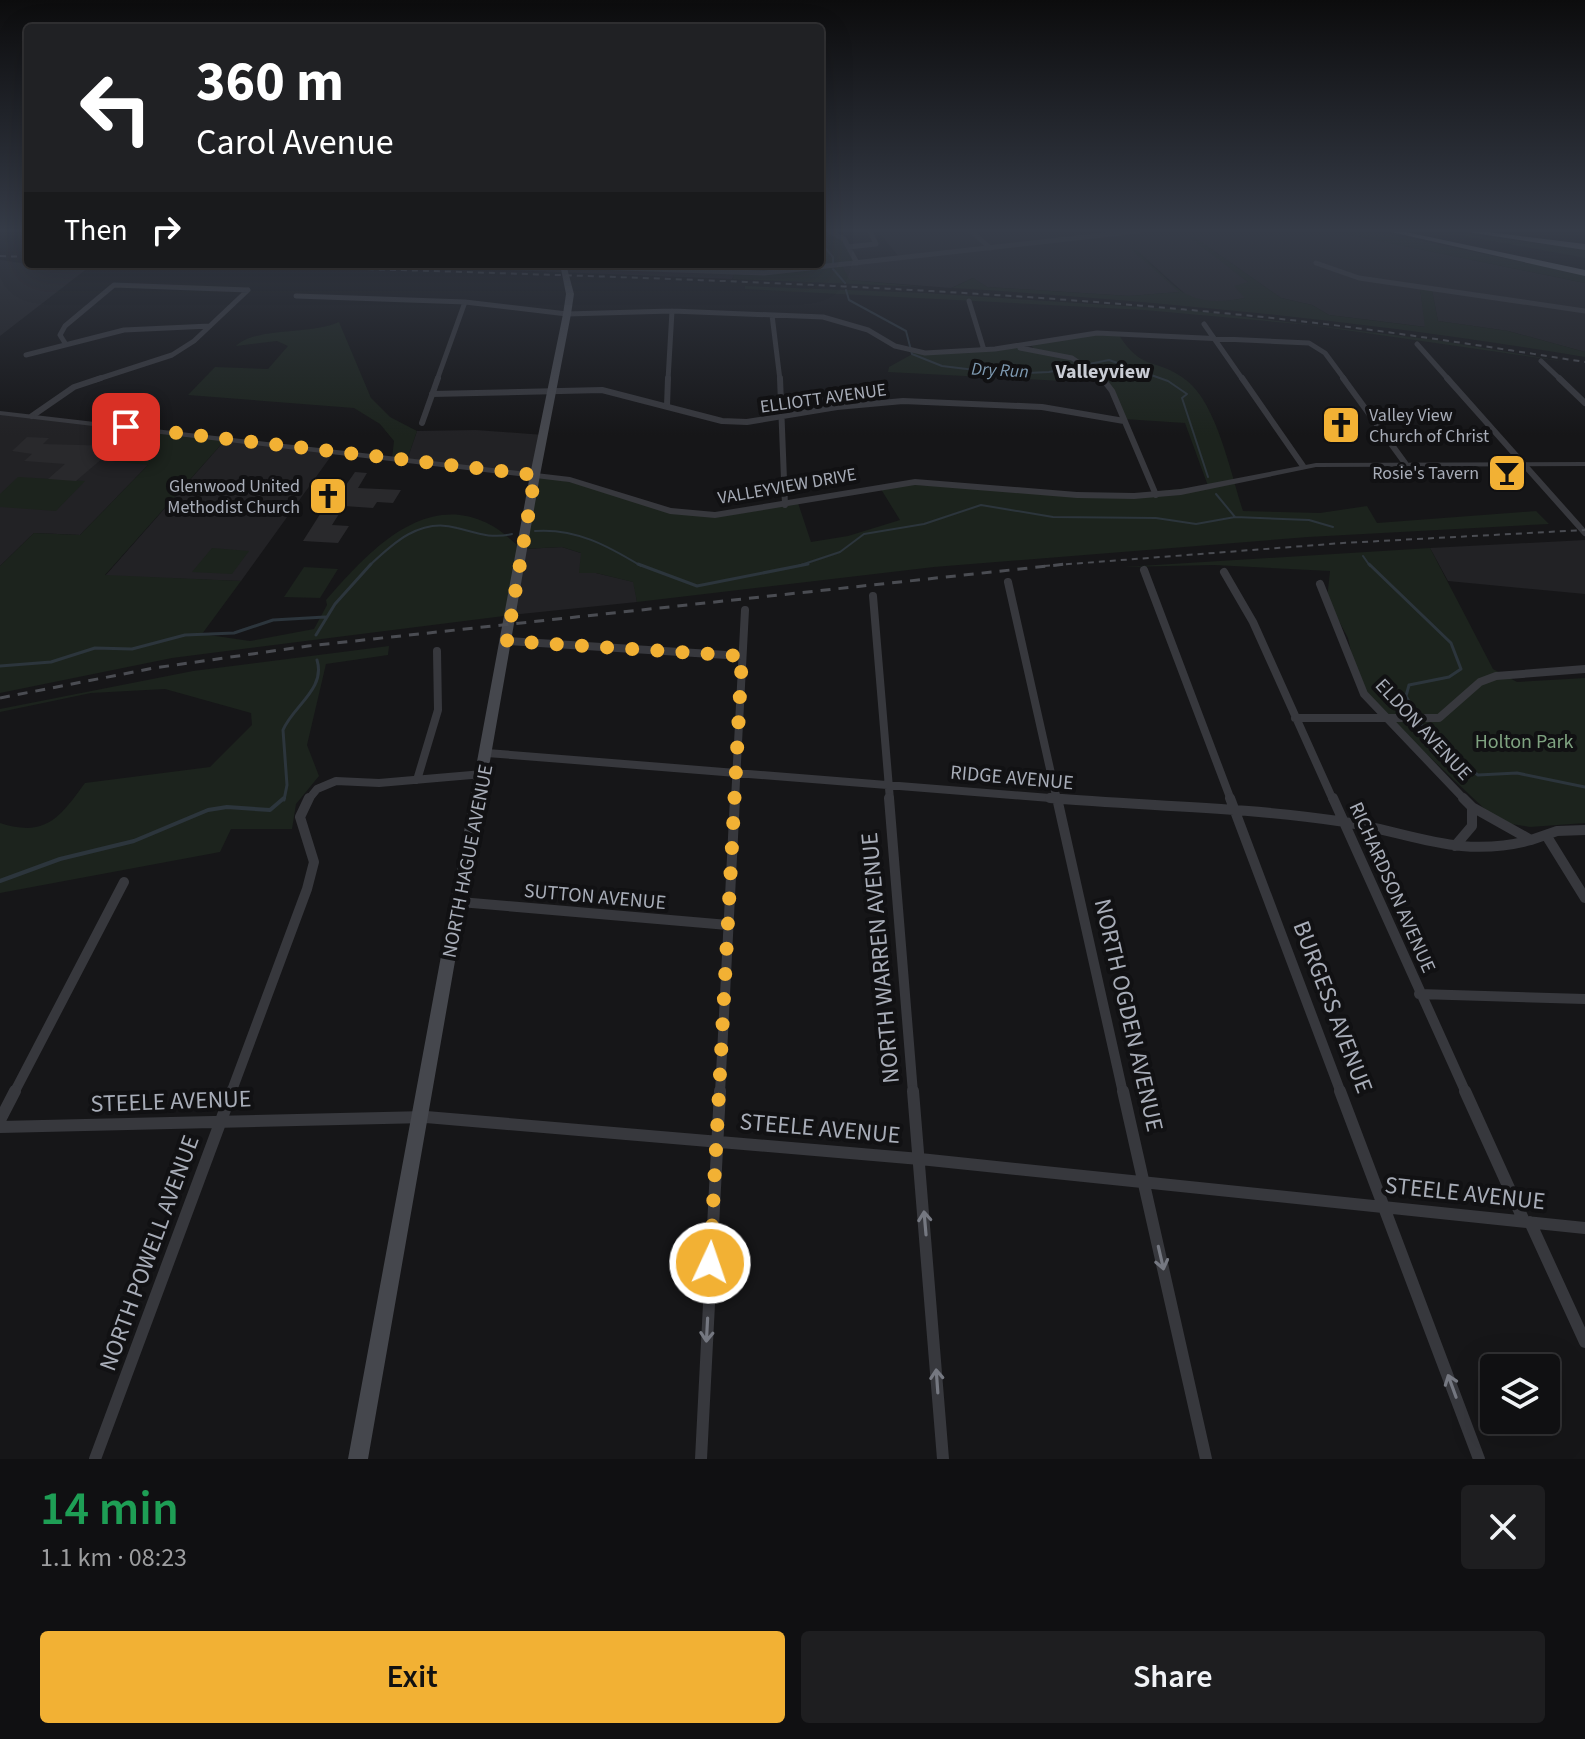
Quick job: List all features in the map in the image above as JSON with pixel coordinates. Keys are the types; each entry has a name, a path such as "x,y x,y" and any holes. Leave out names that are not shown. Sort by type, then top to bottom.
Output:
{"main road":[{"name":"NORTH HAGUE AVENUE","path":"358,1459 569,299"}],"street":[{"path":"65,343 60,335 65,326 97,299"},
{"path":"32,416 84,383 172,355 238,299"},
{"path":"383,299 465,302 567,314 672,311 841,321 916,352 984,350 1097,333 1314,344 1325,353 1405,463"},
{"path":"1503,299 1585,311"},
{"path":"969,301 984,350"},
{"path":"422,423 465,302"},
{"path":"667,406 672,311"},
{"path":"772,315 784,417 785,450 781,474 785,505"},
{"path":"1204,324 1303,466"},
{"path":"26,355 65,343 143,328 210,326"},
{"path":"1417,344 1585,533"},
{"path":"1007,347 1047,351 1082,362 1108,385 1156,495"},
{"path":"1541,361 1585,403"},
{"name":"ELLIOTT AVENUE","path":"432,394 602,390 722,421 762,422 856,404 935,401 1042,407 1124,421"},
{"name":"VALLEYVIEW DRIVE","path":"0,413 535,475 584,484 688,514 726,515 915,482 1077,495 1156,495 1303,466 1585,464"},
{"name":"BURGESS AVENUE","path":"1144,570 1479,1459"},
{"name":"RICHARDSON AVENUE","path":"1224,572 1240,594 1419,994 1585,1342"},
{"name":"NORTH OGDEN AVENUE","path":"1008,582 1206,1459"},
{"name":"ELDON AVENUE","path":"1320,584 1321,594 1342,634 1357,683 1384,718 1472,807 1531,840"},
{"name":"NORTH WARREN AVENUE","path":"873,596 943,1459"},
{"path":"701,1459 745,610"},
{"path":"507,641 742,656"},
{"path":"437,651 438,710 417,780 483,774"},
{"path":"1295,718 1428,720 1447,714 1480,682 1496,676 1585,669"},
{"name":"RIDGE AVENUE","path":"487,753 1340,821 1455,846 1494,849 1531,840"},
{"name":"NORTH POWELL AVENUE","path":"95,1459 307,889 314,862 300,817 312,793 336,781 417,780"},
{"name":"ELDON AVENUE","path":"1455,846 1472,826 1472,807"},
{"path":"1531,840 1557,831 1585,830"},
{"path":"1546,835 1585,898"},
{"path":"0,1120 124,882"},
{"name":"SUTTON AVENUE","path":"460,902 728,925"},
{"path":"1419,994 1585,999"},
{"name":"STEELE AVENUE","path":"0,1127 420,1117 920,1159 1585,1228"}],"shaded area":[{"path":"0,299 48,299 0,336"},
{"path":"1191,299 1239,299 1221,302"},
{"path":"1286,299 1422,299 1426,327 1329,315 1312,305"},
{"path":"1434,299 1585,299 1585,352 1508,331 1438,321"},
{"path":"0,413 144,430 113,461 149,464 80,535 34,533 0,566"},
{"path":"476,430 544,435 535,475 407,460 417,431"},
{"path":"226,439 334,452 241,581 105,576"},
{"path":"1585,540 1585,594 1448,581 1430,548"},
{"path":"562,547 581,553 596,573 634,582 637,602 511,615 523,549"}],"green space":[{"path":"937,299 1019,299 1188,310 1436,340 1567,362 1310,325 1144,310"},
{"path":"1112,299 1286,299 1312,305 1329,315 1425,327 1421,299 1434,299 1438,321 1508,331 1585,352 1585,357 1427,333"},
{"path":"339,322 371,398 390,417 417,431 407,460 392,458 394,441 380,424 354,408 188,395 215,367 268,369 288,346 277,341 236,346 245,340"},
{"path":"1117,332 1134,354 1175,373 1197,391 1222,441 1243,511 1320,513 1367,506 1377,523 1536,511 1549,524 1308,537 934,567 637,602 633,582 596,573 579,573 581,553 562,547 523,549 511,615 172,658 0,693 0,566 34,533 80,535 148,465 112,461 144,430 226,439 105,575 241,581 202,634 250,641 314,629 327,605 326,600 358,565 396,533 417,522 439,515 463,515 492,525 522,549 535,475 688,513 743,513 798,503 811,542 848,536 900,520 879,486 900,484 1111,496 1208,486 1185,423 1124,419 1112,391 1097,372 1086,379 1062,381 888,372 889,367 916,352 1007,347 1035,350 1029,343"},
{"path":"18,477 85,481 56,511 0,507 0,494"},
{"path":"212,548 249,551 232,574 192,572"},
{"name":"Holton Park","path":"1430,548 1493,669 1517,682 1585,678 1585,823 1530,827 1511,824 1489,813 1404,733 1372,700 1356,674 1348,638 1327,599 1330,571 1214,565 1123,567"},
{"path":"304,567 338,569 320,598 284,597"},
{"path":"389,646 388,655 326,664 307,745 319,776 296,804 292,829 231,829 220,852 0,893 0,823 29,828 41,826 59,815 85,783 210,767 252,725 251,713 165,689 91,693 0,712 0,709 193,671"}],"building":[{"path":"27,437 49,438 43,444 117,446 76,481 48,479 65,464 24,461 32,454 12,451"},
{"name":"Glenwood United Methodist Church","path":"355,472 367,473 358,488 401,490 393,503 377,502 373,508 344,506 332,525 349,526 338,543 303,541 336,489 346,485"}],"waterway":[{"name":"Dry Run","path":"849,299 906,331 912,354 942,366 1008,374 1049,372 1109,360 1168,381 1187,394 1182,398 1208,477"},
{"name":"Dry Run","path":"1216,494 1235,517"},
{"path":"798,566 840,552 864,534 924,524 981,505 1053,517 1156,518 1196,524 1235,517"},
{"name":"Dry Run","path":"1235,517 1309,520 1333,527"},
{"path":"370,565 408,534 431,526 491,536 512,534"},
{"path":"535,531 578,535 604,545 641,566"},
{"name":"Dry Run","path":"1363,556 1370,566"},
{"path":"638,564 697,586 798,566"},
{"path":"798,566 808,564"},
{"name":"Dry Run","path":"1369,564 1451,643 1461,669 1449,677 1409,685 1406,696 1424,729 1440,748 1478,775 1517,773 1585,787"},
{"path":"316,635 335,604 370,565"},
{"path":"0,666 51,662 95,648 132,649 185,635 234,633 273,620 325,617"},
{"path":"284,800 287,785 283,730 313,689 319,670 317,660"},
{"path":"0,881 60,859 134,841 208,810 227,807 270,810 284,798"}],"railway":[{"path":"1052,299 1328,324 1585,362"},
{"path":"1056,565 1343,543 1585,530"},
{"path":"1056,565 1066,564"},
{"path":"0,698 154,668 308,646 1056,565"},
{"path":"1044,566 1056,565"}],"place":[{"name":"Valley View Church of Christ","path":"1341,425"},
{"name":"Rosie's Tavern","path":"1507,473"},
{"name":"Glenwood United Methodist Church","path":"328,496"}],"district":[{"name":"Valleyview","path":"1103,371"}],"route":[{"path":"126,427 535,475 507,641 742,656 710,1263"}]}
